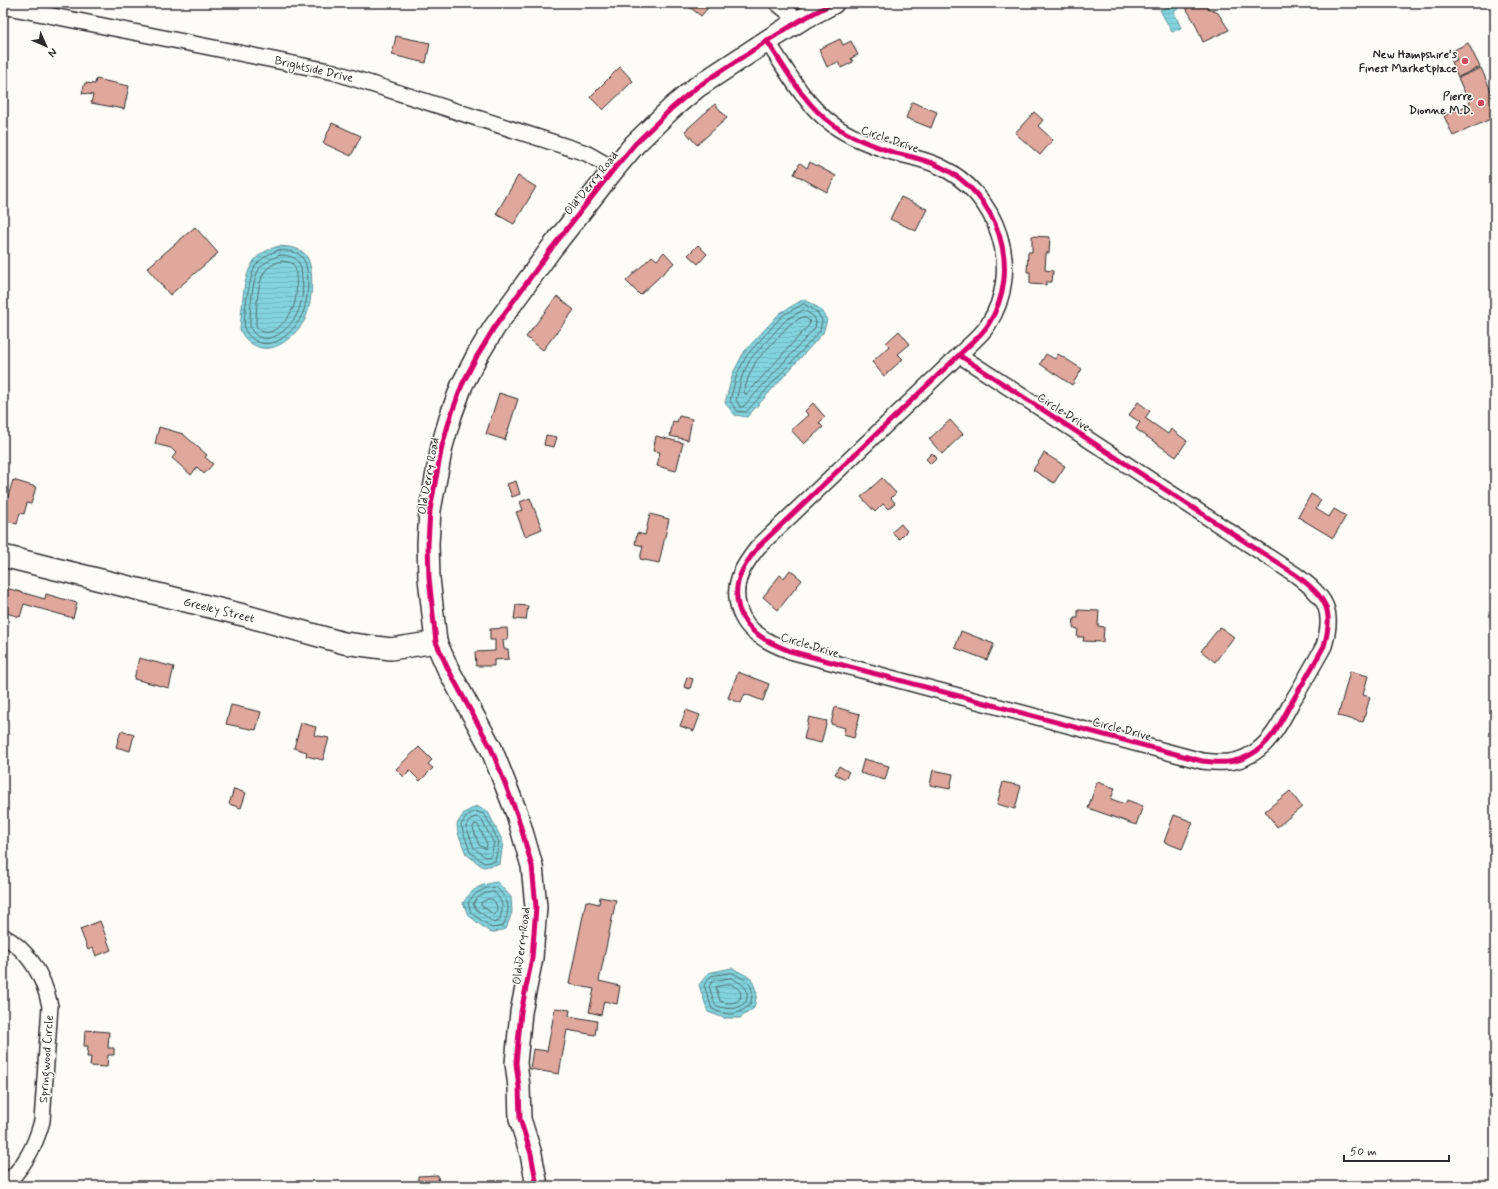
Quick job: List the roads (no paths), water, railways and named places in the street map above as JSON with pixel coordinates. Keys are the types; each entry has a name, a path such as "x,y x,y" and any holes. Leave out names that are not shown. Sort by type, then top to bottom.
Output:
{"street":[{"path":"777,3 799,21"},
{"name":"Old Derry Road","path":"537,1186 520,1119 519,1087 516,1063 521,1012 532,958 536,907 532,866 517,814 491,748 448,669 436,642 429,578 428,544 430,510 436,472 451,415 462,385 477,356 494,328 551,249 635,144 672,108 697,88 799,21 833,3"},
{"name":"Brightside Drive","path":"3,7 334,72 586,153 614,169"},
{"name":"Circle Drive","path":"767,41 809,101 832,124 860,140 891,152 939,166 967,184 979,196 996,224 1002,240 1005,274 1002,292 996,309 987,326 959,355 758,547 748,560 740,575 737,591 738,608 746,623 759,636 790,651 1202,761 1218,763 1235,761 1250,755 1264,745 1274,732 1324,646 1329,631 1329,615 1322,600 1310,586 1296,576 959,355"},
{"name":"Greeley Street","path":"3,556 344,643 391,649 436,642"},
{"name":"Springwood Circle","path":"3,936 20,949 31,961 40,975 50,1006 42,1121 38,1136 24,1165 14,1177 3,1186"}],"water":[{"path":"1175,3 1180,7 1174,12 1181,28 1172,32 1160,10"},
{"path":"279,246 296,249 305,254 311,268 311,297 307,315 295,333 289,339 276,346 261,348 247,340 240,329 244,290 249,270 254,260 264,252"},
{"path":"804,299 820,309 827,320 823,333 747,417 735,415 725,403 733,373 744,352 780,313"},
{"path":"476,806 488,812 503,842 500,864 483,867 466,854 458,833 457,824 464,813"},
{"path":"497,882 511,897 512,912 506,929 491,933 468,915 463,903 477,888 486,884"},
{"path":"732,968 751,978 757,993 754,1008 740,1018 724,1018 708,1012 699,985 708,973"}],"place":[{"name":"New Hampshire's Finest Marketplace","path":"1465,61"},
{"name":"Pierre Dionne M.D.","path":"1481,103"}]}
